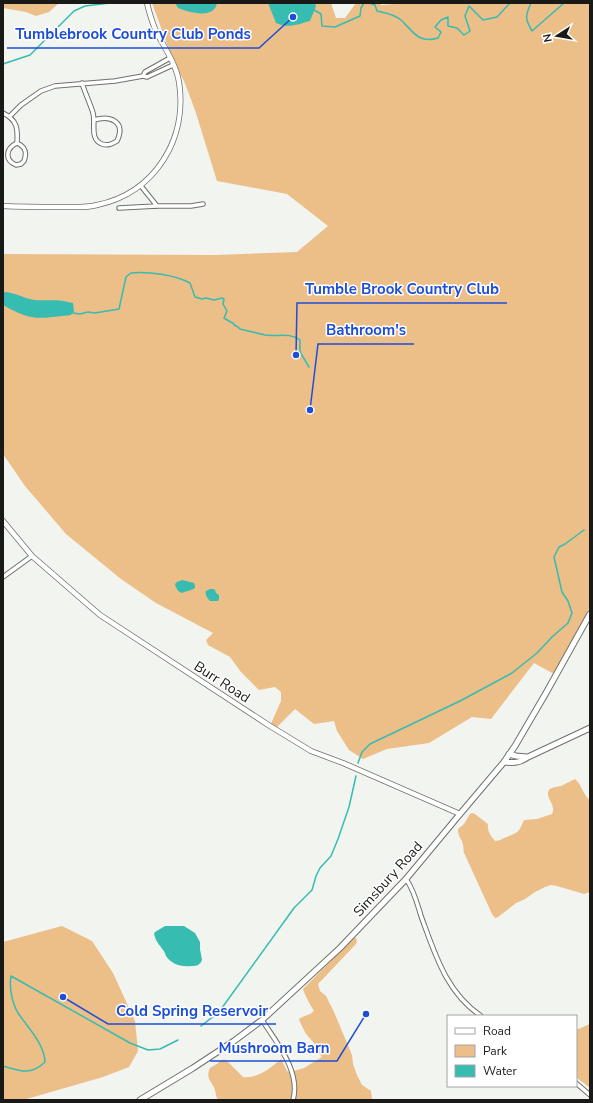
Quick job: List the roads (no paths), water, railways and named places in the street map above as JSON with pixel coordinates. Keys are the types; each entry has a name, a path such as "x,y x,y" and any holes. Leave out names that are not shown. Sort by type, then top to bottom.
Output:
{"main road":[{"name":"Simsbury Road","path":"140,1100 193,1068 234,1041 262,1020 340,948 406,879 504,762 546,693 590,614"},
{"path":"504,762 521,762 528,757 590,728"},
{"path":"509,754 528,757"}],"street":[{"path":"3,206 96,206 124,196 141,186 157,170 171,149 180,120 181,100 179,80 173,64 155,29 147,3"},
{"path":"143,76 144,72 170,58"},
{"path":"10,116 21,105 41,90 55,86 115,81 143,76 147,77 173,64"},
{"path":"82,83 94,120 94,135 97,140 101,144 108,145 117,141 120,136 120,130 119,124 115,120 110,118 94,120"},
{"path":"3,113 10,116 14,120 17,127 17,143"},
{"path":"17,143 26,150 26,153 24,162 16,165 9,160 8,152 10,148 17,143"},
{"path":"141,186 157,206"},
{"path":"119,208 192,206 203,204"},
{"name":"Burr Road","path":"3,521 32,556 100,615 292,740 311,751 343,763 460,814"},
{"path":"3,576 32,556"},
{"path":"406,879 412,890 434,953 447,980 455,991 480,1015"},
{"path":"262,1020 290,1064 294,1076 295,1087 293,1100"},
{"path":"577,1084 590,1096"}],"water":[{"path":"175,3 217,3 211,12 194,13 178,8"},
{"path":"268,3 315,3 316,6 310,21 285,26 276,23"},
{"path":"3,292 34,300 73,303 74,311 70,315 44,318 30,317 18,313 3,305"},
{"path":"182,580 194,583 195,588 182,593 179,592 175,584"},
{"path":"214,589 219,595 218,601 210,601 207,598 206,591"},
{"path":"165,926 184,926 195,933 200,942 202,960 199,964 194,966 181,966 171,962 168,959 154,934"}],"waterway":[{"path":"3,64 30,55 74,11 85,6 110,3"},
{"path":"314,10 321,14 322,26 335,27 360,16 361,8 364,3"},
{"path":"369,3 375,5 377,11 395,16 416,35 425,39 438,38 441,32 435,27 441,20 448,17 448,26 457,28 464,35 470,31 465,16 469,6 483,20 497,17 510,3"},
{"path":"531,3 527,17 532,31 564,3"},
{"path":"73,313 95,313 119,309 126,277 131,273 161,274 190,283 195,297 214,300 224,299 223,304 227,311 224,318 240,329 265,335 287,335 300,340 300,352 309,367"},
{"path":"358,763 362,752 370,744 460,701 512,673 537,653 568,623 572,613 568,601 562,592 554,557 559,547 584,530"},
{"path":"201,1026 219,1012 294,908 312,890 320,868 331,856 338,839 349,807 356,776"},
{"path":"3,1066 20,1071 30,1071 45,1062 39,1042 14,1005 11,990 11,976 130,1043 148,1050 160,1049 178,1040"}],"place":[{"name":"Tumblebrook Country Club Ponds","path":"293,17"},
{"name":"Tumble Brook Country Club","path":"296,355"},
{"name":"Bathroom's","path":"310,410"},
{"name":"Cold Spring Reservoir","path":"63,997"},
{"name":"Mushroom Barn","path":"366,1014"}]}
